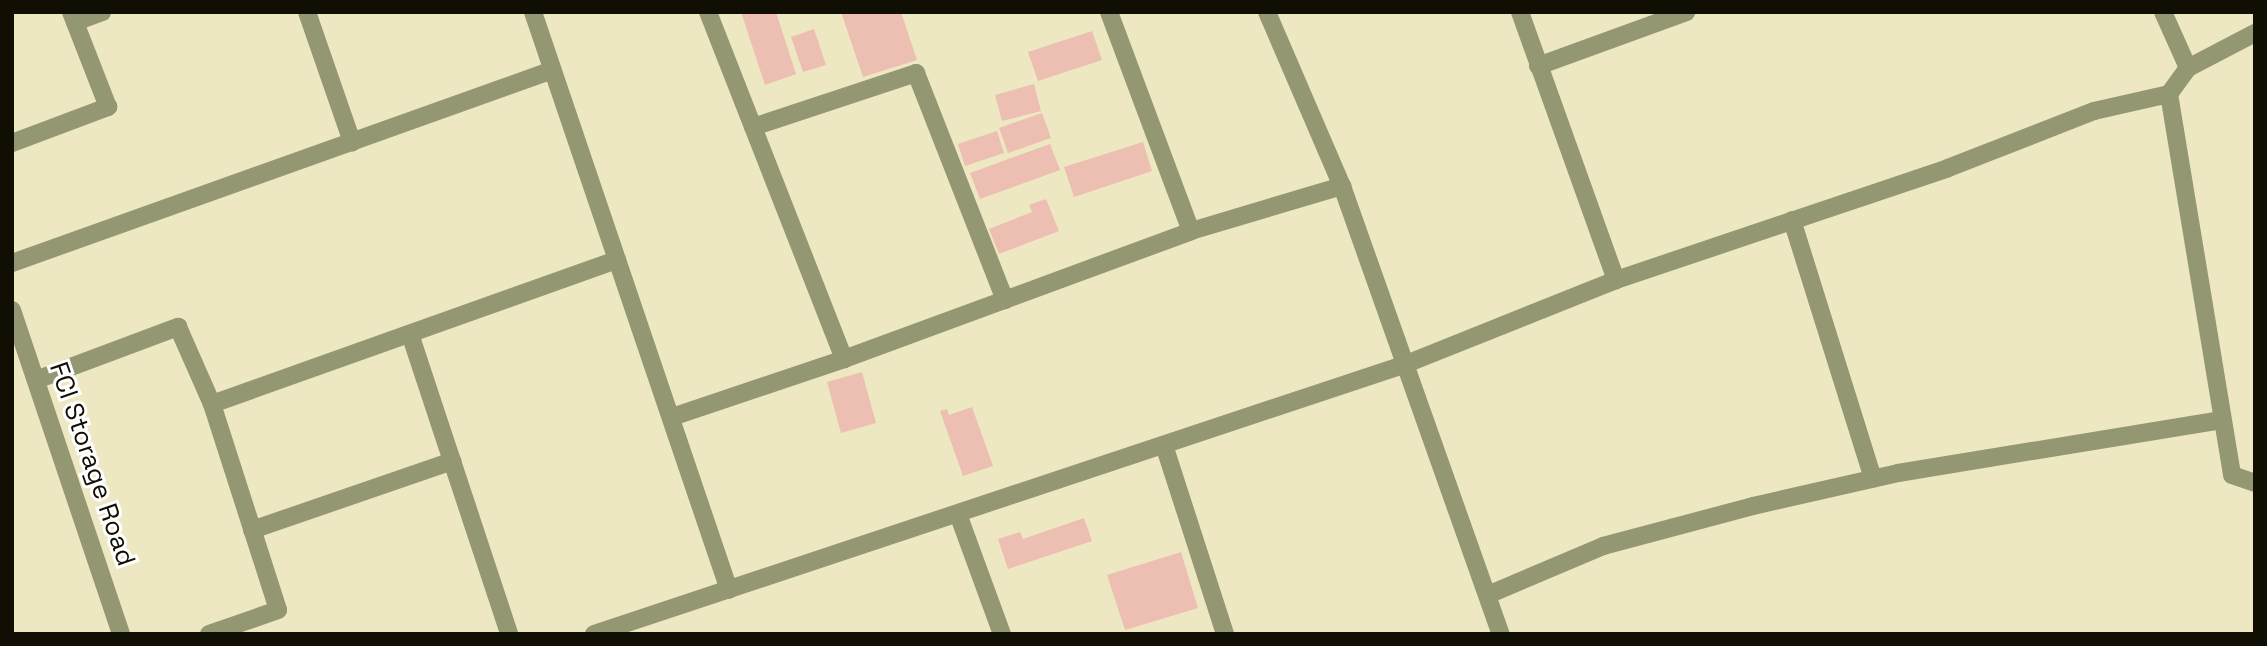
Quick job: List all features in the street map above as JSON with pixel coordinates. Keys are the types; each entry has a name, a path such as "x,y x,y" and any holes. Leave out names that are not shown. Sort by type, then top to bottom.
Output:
{"street":[{"path":"12,143 108,107 73,17 102,12"},
{"path":"307,12 352,142"},
{"path":"533,12 550,71 672,417 729,590"},
{"path":"708,12 844,359"},
{"path":"1109,12 1191,231"},
{"path":"1267,12 1342,186 1490,594 1501,634"},
{"path":"1520,12 1616,280"},
{"path":"1538,66 1686,12"},
{"path":"2163,12 2188,68"},
{"path":"594,634 1406,364 1616,280 1948,168 2094,111 2169,94 2188,68 2255,33"},
{"path":"12,264 550,71"},
{"path":"753,127 916,73 1004,300"},
{"path":"2169,94 2232,475 2255,483"},
{"path":"672,417 844,359 1191,231 1342,186"},
{"path":"1792,220 1873,479"},
{"path":"212,404 617,260"},
{"name":"FCI Storage Road","path":"12,310 121,634"},
{"path":"36,380 178,327 212,404 278,610 209,634"},
{"path":"410,334 509,634"},
{"path":"1490,594 1603,546 1873,479 2222,420"},
{"path":"1164,445 1225,634"},
{"path":"252,530 452,461"},
{"path":"958,514 1002,634"}],"building":[{"path":"741,12 776,12 796,74 765,85"},
{"path":"841,12 901,12 917,60 863,77"},
{"path":"814,29 826,65 803,72 791,37"},
{"path":"1092,31 1102,60 1038,81 1028,52"},
{"path":"1034,84 1041,111 1002,121 995,95"},
{"path":"1042,113 1051,138 1008,153 999,128"},
{"path":"997,131 1004,153 965,166 958,144"},
{"path":"1143,142 1152,171 1074,197 1064,167"},
{"path":"1050,144 1060,170 980,199 970,173"},
{"path":"1046,199 1059,231 999,254 989,229 1032,212 1029,205"},
{"path":"862,372 876,423 841,433 827,382"},
{"path":"972,407 993,466 963,476 940,411 947,409 949,415"},
{"path":"1084,518 1092,541 1008,569 998,539 1020,532 1023,539"},
{"path":"1181,552 1198,608 1125,630 1107,575"}]}
